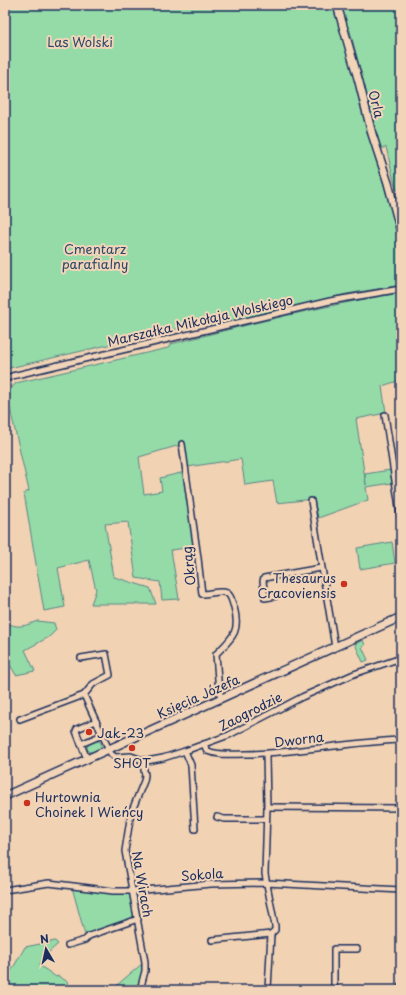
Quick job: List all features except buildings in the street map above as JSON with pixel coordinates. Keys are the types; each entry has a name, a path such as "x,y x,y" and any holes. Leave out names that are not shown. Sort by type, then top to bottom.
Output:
{"street":[{"name":"Orla","path":"337,5 360,82 372,134 388,183 401,232"},
{"name":"Marszałka Mikołaja Wolskiego","path":"5,379 19,374 330,301 401,289"},
{"path":"385,415 401,520"},
{"name":"Okrąg","path":"182,444 202,594 220,592 227,593 230,596 236,616 235,631 231,640 216,654 219,692 222,698"},
{"path":"311,501 335,647"},
{"path":"276,596 265,598 264,578 322,568"},
{"name":"Księcia Józefa","path":"5,796 401,617"},
{"path":"20,719 84,695 92,684 110,675 106,654 81,658"},
{"name":"Zaogrodzie","path":"108,750 115,757 131,756 142,760 154,760 185,751 229,735 309,694 354,674 401,658"},
{"path":"84,695 108,750"},
{"path":"87,759 76,731 77,729 96,721"},
{"path":"81,744 102,735"},
{"name":"Dworna","path":"204,744 207,751 216,755 266,754 376,741 401,740"},
{"path":"185,751 191,765 195,829"},
{"path":"266,754 266,882 275,926 275,930 271,934 268,989"},
{"name":"Na Wirach","path":"140,990 144,980 145,962 133,891 127,866 125,845 131,813 144,781 145,775 142,760"},
{"path":"267,807 401,808"},
{"path":"217,817 224,819 266,819"},
{"name":"Sokola","path":"5,890 49,883 113,891 133,891 211,884 266,882 401,890"},
{"path":"68,946 85,940 88,936 138,920"},
{"path":"212,940 271,934"},
{"path":"334,990 334,949 357,949"},
{"path":"398,990 401,985"}],"green space":[{"path":"5,5 401,5 401,192 396,189 386,147 381,149 349,27 341,29 401,247 401,285 346,294 211,326 206,322 5,369"},
{"path":"401,293 401,380 382,386 386,413 356,419 366,485 365,474 390,470 392,483 366,487 368,500 318,518 314,499 277,503 273,481 245,485 241,459 187,467 182,440 180,445 139,457 144,494 162,491 160,478 185,472 194,547 171,550 179,599 162,600 160,582 136,578 128,522 105,524 114,577 150,588 156,604 91,604 96,590 89,560 58,568 65,607 44,611 24,493 29,491 6,391 10,390 16,383 168,348 171,344 314,309"},
{"path":"392,542 395,563 360,569 357,548"},
{"path":"37,621 54,623 56,630 49,637 25,650 35,671 16,675 9,663 5,664 5,622 14,626 21,626"},
{"path":"363,640 365,645 362,647 368,660 363,662 355,644"},
{"path":"96,741 101,743 101,748 90,752 87,749 88,746"},
{"path":"72,887 130,894 134,915 131,920 85,935"},
{"path":"55,941 58,944 50,951 39,965 56,977 58,976 68,982 64,990 5,990 5,982 25,947"},
{"path":"143,963 144,971 138,990 132,990 117,985"}],"place":[{"name":"Thesaurus Cracoviensis","path":"344,584"},
{"name":"Jak-23","path":"89,732"},
{"name":"SHOT","path":"132,748"},
{"name":"Hurtownia Choinek I Wieńcy","path":"27,803"}],"park label":[{"name":"Las Wolski","path":"80,41"},
{"name":"Cmentarz parafialny","path":"95,256"}]}
